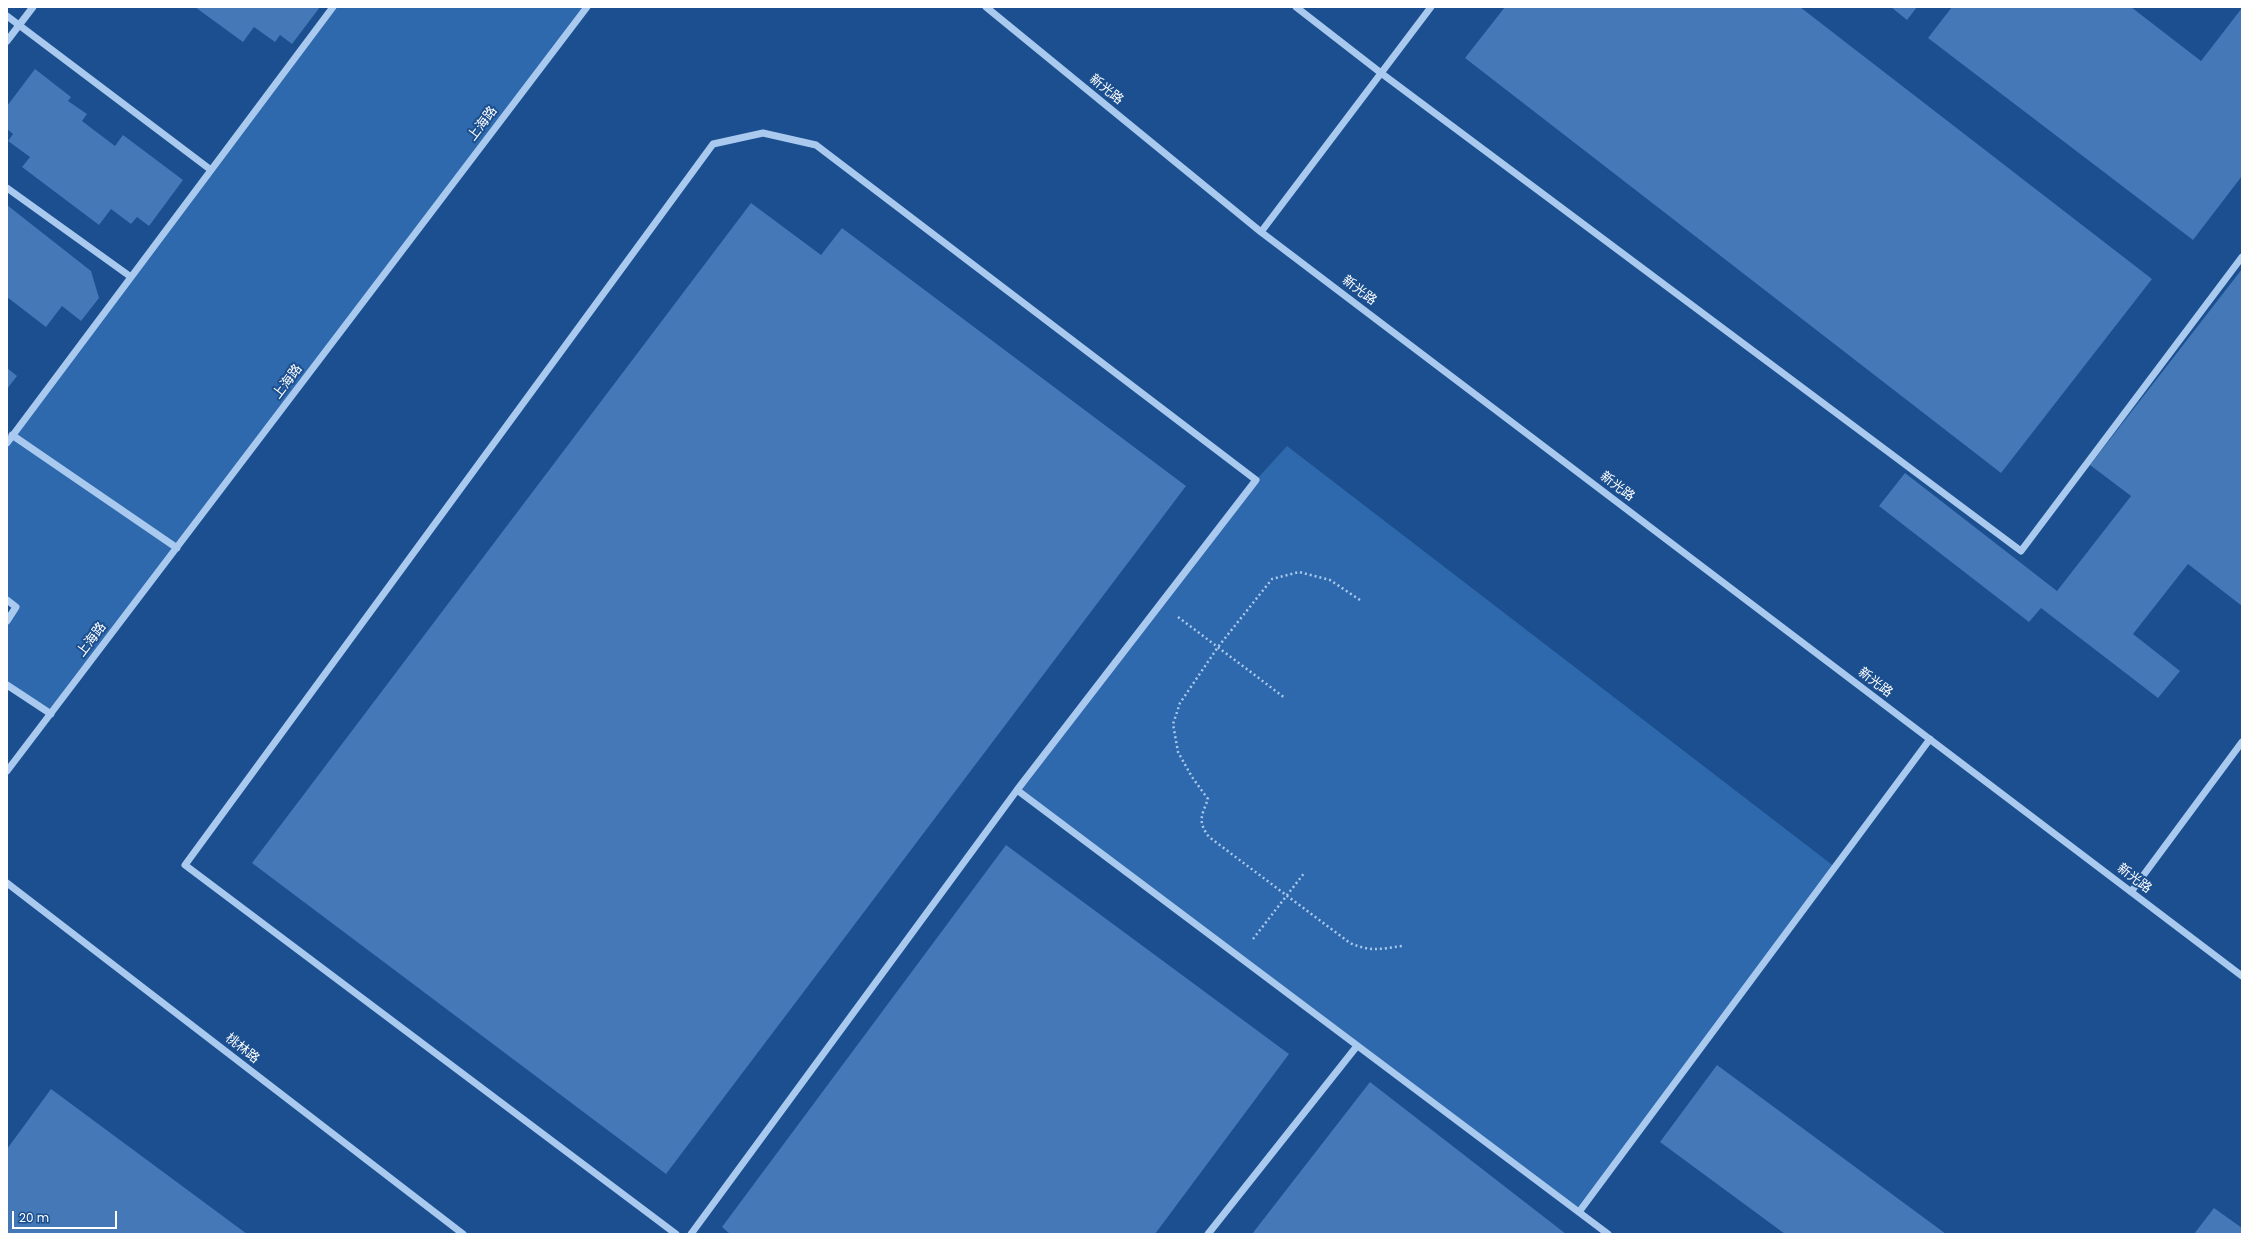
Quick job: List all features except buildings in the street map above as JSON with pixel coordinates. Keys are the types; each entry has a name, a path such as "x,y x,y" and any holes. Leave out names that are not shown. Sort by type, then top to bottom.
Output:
{"street":[{"path":"7,41 33,7"},
{"path":"7,443 333,7"},
{"name":"上海路","path":"7,771 587,7"},
{"name":"新光路","path":"986,7 1261,232 2242,976"},
{"path":"1296,7 1381,73 2021,551 2242,256"},
{"path":"1261,232 1431,7"},
{"path":"7,16 210,170"},
{"path":"676,1234 185,865 713,144 763,133 816,145 1256,480 1017,790 691,1234"},
{"path":"7,188 131,277"},
{"path":"12,436 177,548"},
{"path":"7,600 16,607 7,621"},
{"path":"7,685 50,714"},
{"path":"1579,1212 1930,739"},
{"path":"2131,892 2242,742"},
{"path":"1017,790 1608,1234"},
{"name":"桃林路","path":"7,883 463,1234"},
{"path":"1208,1234 1357,1046"}],"path":[{"path":"1360,600 1330,580 1299,572 1272,580 1218,647 1180,703 1173,724 1178,752 1192,777 1208,799 1201,818 1203,829 1209,837 1350,943 1365,950 1378,950 1402,946"},
{"path":"1160,604 1285,698"},
{"path":"1239,957 1305,872"}],"shaded area":[{"path":"333,7 587,7 51,714 7,685 7,621 16,607 7,600 7,443"},
{"path":"1287,446 1835,867 1579,1212 1017,790 1256,480"}]}
